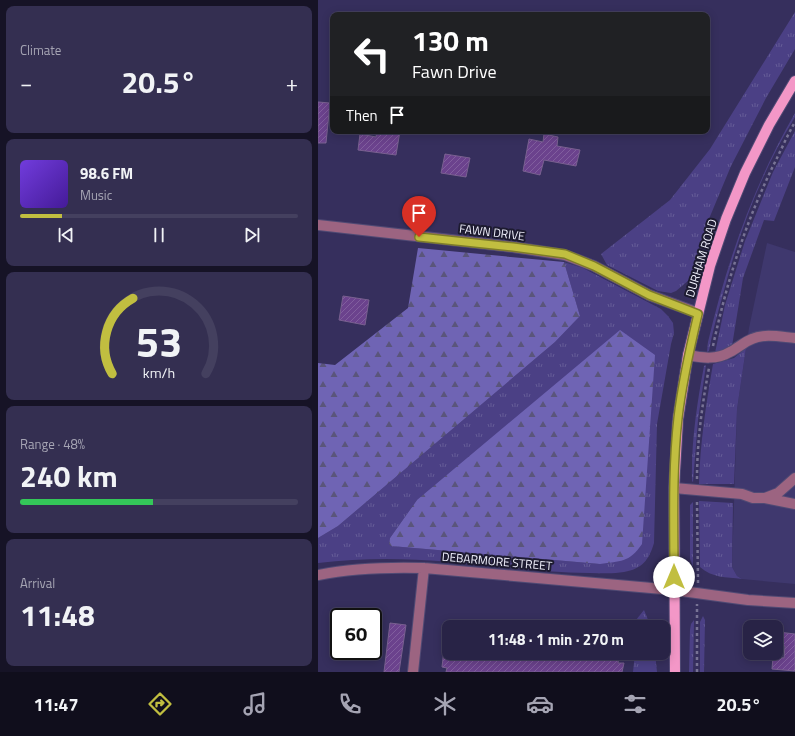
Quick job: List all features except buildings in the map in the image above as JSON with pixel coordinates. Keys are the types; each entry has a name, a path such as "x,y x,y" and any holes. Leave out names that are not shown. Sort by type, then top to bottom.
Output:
{"main road":[{"name":"DURHAM ROAD","path":"675,672 674,488 678,419 688,356 710,266 726,219 745,173 769,125 795,81"}],"street":[{"name":"FAWN DRIVE","path":"318,225 565,254 594,266 649,295 698,314"},
{"path":"688,356 701,358 717,357 730,353 752,338 764,336 795,338"},
{"path":"765,498 778,493 795,478"},
{"path":"674,488 742,494 752,498 765,498 795,504"},
{"name":"DEBARMORE STREET","path":"318,575 332,572 388,567 424,568 674,590 748,600 795,603"},
{"path":"413,672 424,568"}],"path":[{"path":"711,352 727,285 744,233 763,186 795,122"},
{"path":"696,484 700,425 704,391 710,365"},
{"path":"696,502 698,575"},
{"path":"697,615 697,672"}],"shaded area":[{"path":"767,243 795,252 795,584 742,579 737,576 732,567 737,409 749,328"}],"green space":[{"path":"795,12 795,49 766,98 731,166 706,226 689,280 676,291 671,293 658,291 607,265 601,254 670,200 710,149"},
{"path":"795,113 795,117 761,182 743,228 728,274 709,351 707,352 708,342 724,282 743,224 767,167"},
{"path":"795,131 795,167 774,221 764,220 743,278 732,346 715,353 725,305 745,241 773,172"},
{"path":"418,248 564,262 580,316 555,342 338,526 318,538 318,363 335,365 408,308"},
{"path":"564,262 583,268 661,309 673,323 674,333 657,424 654,543 650,554 644,563 636,569 620,573 580,573 412,559 365,559 318,563 318,538 338,526 555,342 580,316","holes":["417,500 600,564 391,546 389,544 390,538"]},
{"path":"620,330 655,355 642,544 633,555 624,560 600,564 391,546 389,544 390,538 417,500"},
{"path":"746,348 737,409 734,484 699,484 704,424 713,364 734,358"},
{"path":"706,365 698,420 693,482 692,452 695,423 704,366"},
{"path":"699,501 733,503 732,567 737,576 742,579 714,575 700,567"},
{"path":"693,502 693,567 690,559 690,505"},
{"path":"644,610 648,620 636,620"},
{"path":"703,616 705,620 704,672 700,672 700,622"},
{"path":"694,620 693,672 689,672 690,630 691,624"},
{"path":"634,660 656,660 657,672 633,672"}],"route":[{"path":"419,237 565,254 594,266 649,295 698,314 688,356 678,419 674,488 674,577"}]}
